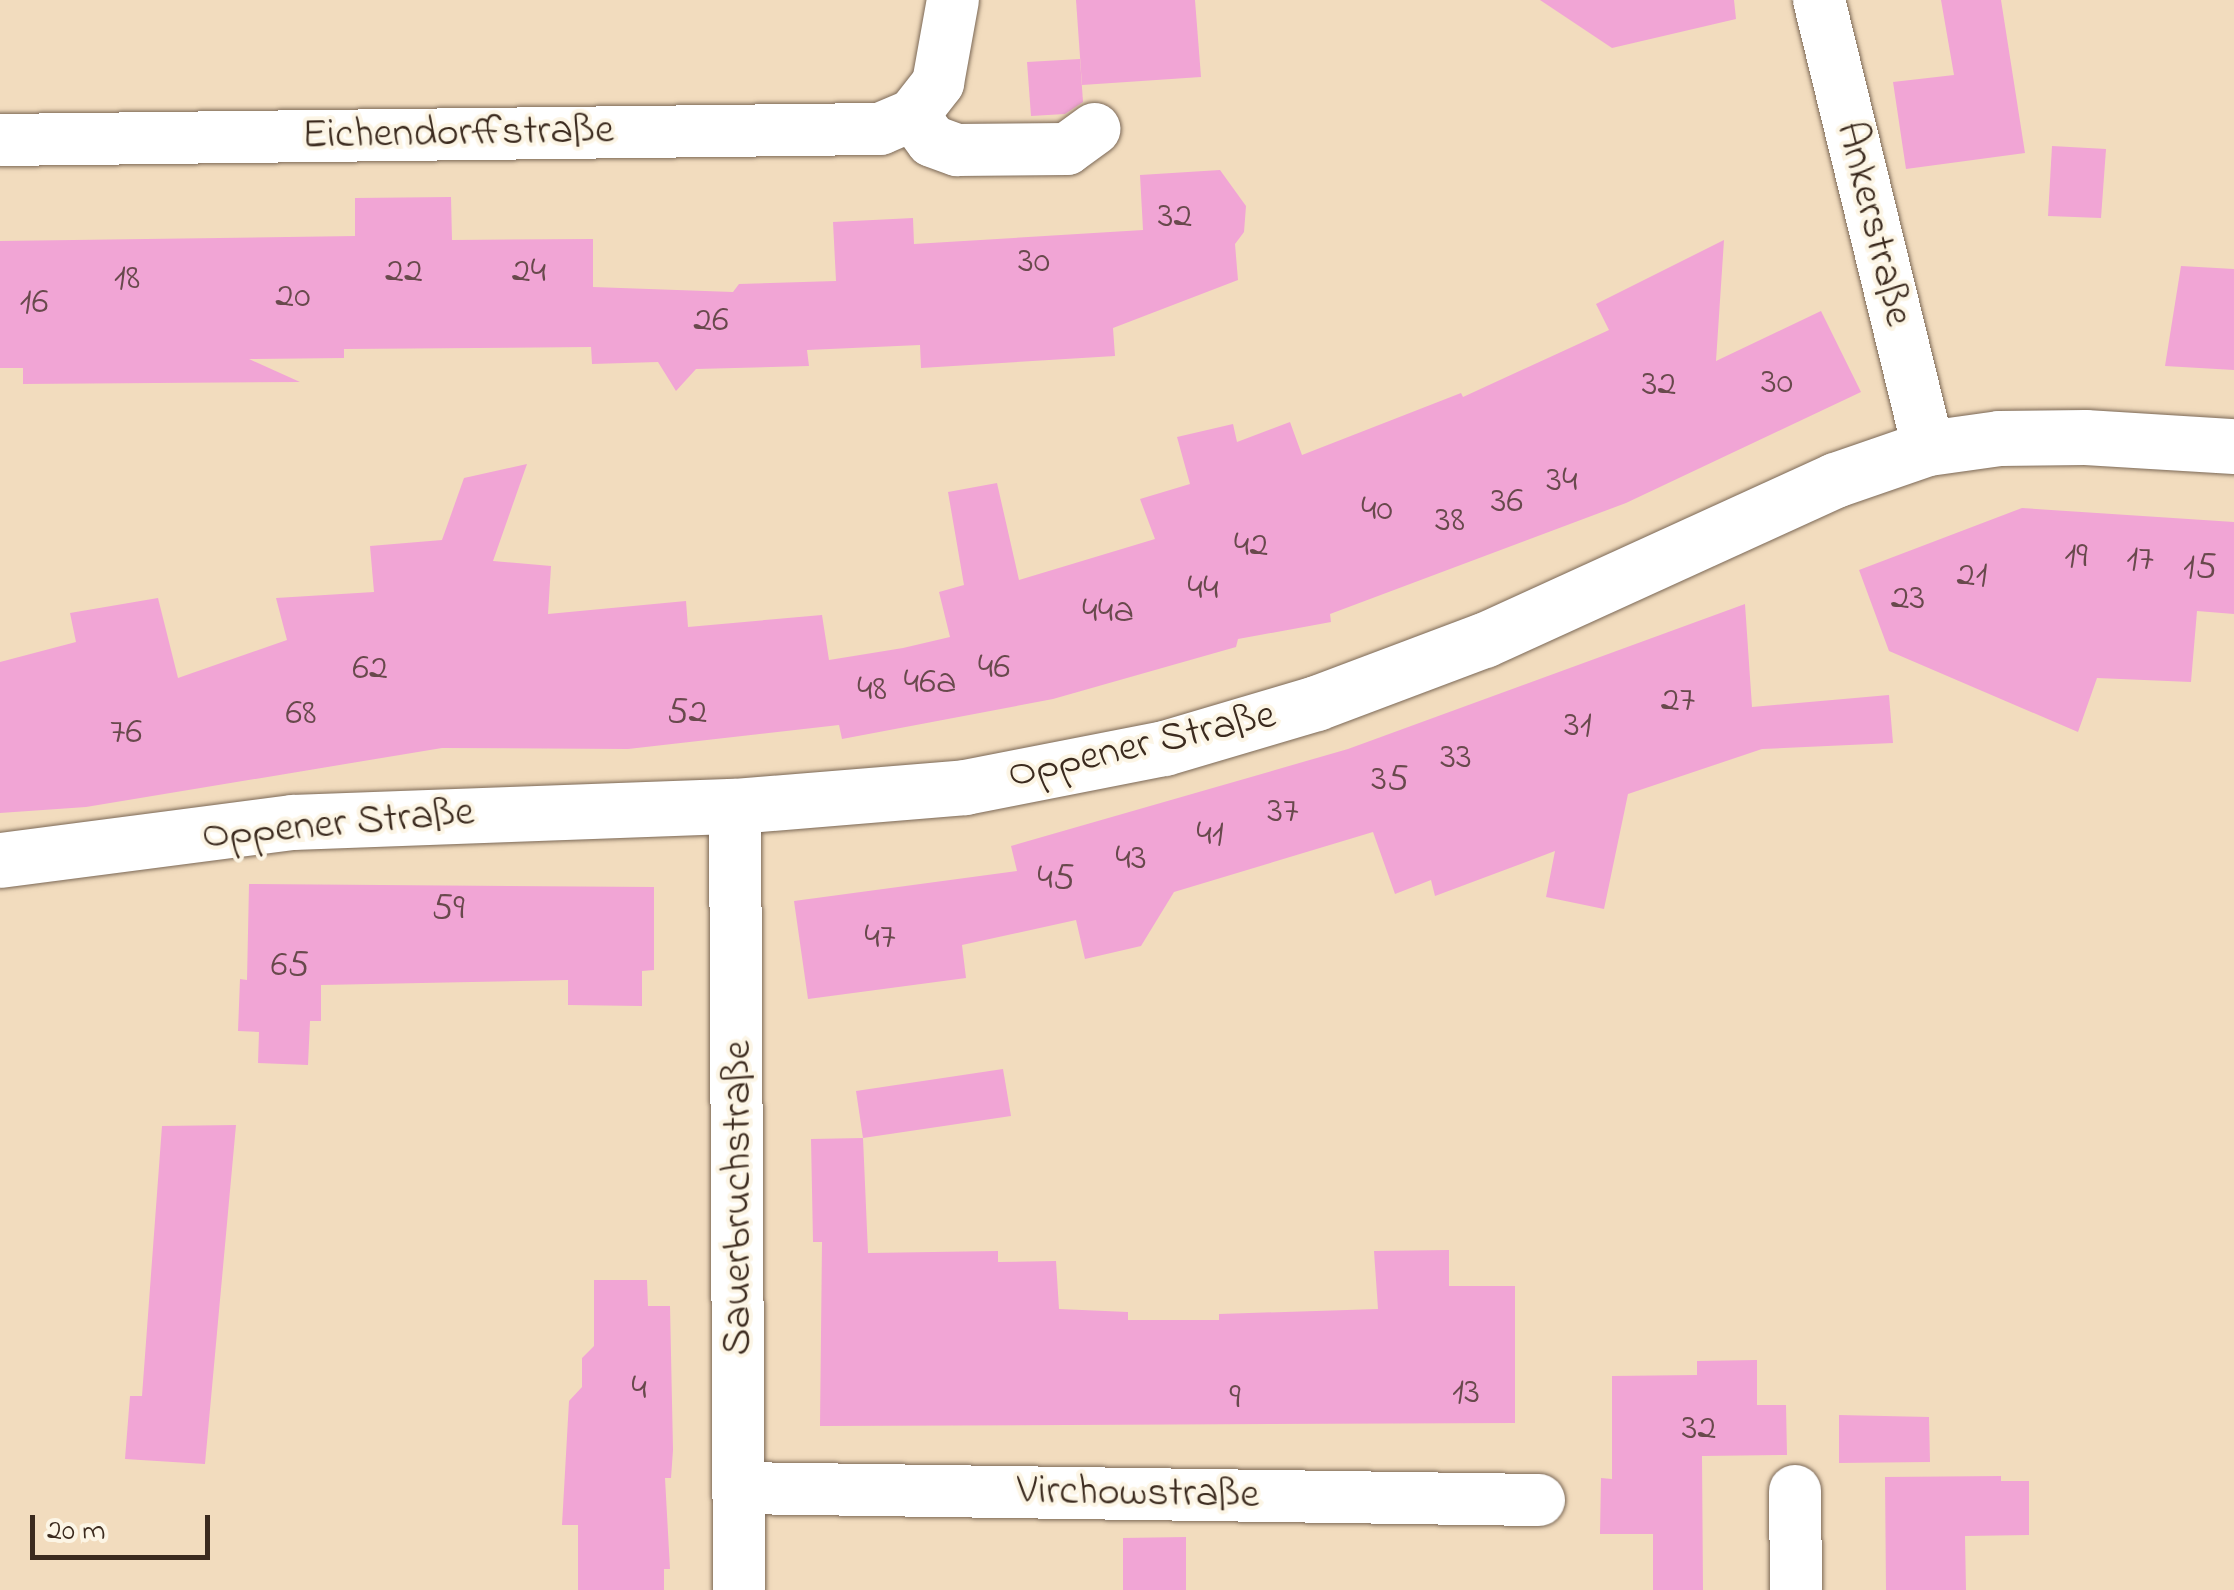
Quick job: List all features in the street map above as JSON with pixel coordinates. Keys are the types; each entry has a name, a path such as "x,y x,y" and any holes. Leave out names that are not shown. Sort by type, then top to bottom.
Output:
{"street":[{"path":"954,0 942,70 914,116 932,140 956,150 1067,150 1095,129"},
{"name":"Ankerstraße","path":"1819,0 1928,448"},
{"name":"Eichendorffstraße","path":"0,140 880,129 914,116"},
{"name":"Oppener Straße","path":"0,860 292,822 735,806 964,787 1164,748 1297,709 1484,640 1835,480 1928,448 2000,438 2086,437 2234,446"},
{"name":"Sauerbruchstraße","path":"735,806 739,1590"},
{"name":"Virchowstraße","path":"738,1488 1538,1500"},
{"path":"1795,1491 1796,1590"}],"building":[{"path":"1076,0 1195,0 1201,77 1082,85"},
{"path":"1540,0 1734,0 1736,19 1612,48"},
{"path":"1941,0 2001,0 2025,153 1906,169 1893,82 1954,75"},
{"path":"1080,59 1083,102 1065,114 1031,116 1027,62"},
{"path":"2052,146 2106,149 2101,218 2048,216"},
{"path":"1220,170 1246,206 1244,232 1235,244 1238,280 1113,328 1115,356 921,368 920,345 807,350 809,366 696,369 676,391 658,362 592,364 591,347 344,349 344,358 249,359 300,382 23,384 23,368 0,368 0,241 355,236 355,198 451,197 452,240 593,239 593,287 733,292 739,284 836,281 833,222 913,218 914,244 1143,230 1140,175"},
{"path":"1724,240 1716,361 1821,311 1861,392 1626,503 1330,614 1331,622 1238,639 1236,647 1053,699 842,739 839,725 628,749 442,748 86,807 0,813 0,662 76,642 70,613 158,598 178,678 287,640 276,598 374,592 370,546 442,540 464,478 527,464 493,561 551,566 548,614 686,601 688,627 822,615 829,660 903,648 950,637 939,592 964,585 948,492 997,483 1019,580 1155,539 1140,499 1190,484 1177,437 1233,424 1237,442 1290,422 1302,455 1461,393 1463,397 1609,330 1596,304"},
{"path":"2181,266 2234,269 2234,370 2165,366"},
{"path":"2022,508 2234,522 2234,614 2197,611 2191,682 2097,678 2078,732 1889,651 1859,570"},
{"path":"1745,604 1752,707 1889,695 1893,743 1762,749 1628,794 1604,909 1546,897 1555,851 1435,896 1431,880 1395,894 1373,832 1174,892 1141,946 1085,959 1076,920 962,945 966,978 808,999 794,901 1017,871 1011,846 1348,749"},
{"path":"249,884 654,887 654,970 642,971 642,1006 568,1005 568,980 321,985 321,1021 310,1021 308,1065 258,1063 259,1032 238,1031 240,979 247,980"},
{"path":"1003,1069 1011,1116 863,1138 856,1091"},
{"path":"236,1125 205,1464 125,1459 130,1396 142,1396 162,1126"},
{"path":"863,1138 868,1253 998,1251 998,1262 1056,1261 1059,1309 1128,1312 1128,1320 1219,1320 1219,1314 1378,1309 1374,1251 1449,1250 1449,1286 1515,1286 1515,1423 820,1426 822,1242 813,1242 811,1139"},
{"path":"594,1280 647,1280 648,1306 670,1306 673,1450 671,1478 665,1478 670,1569 664,1569 664,1590 578,1590 578,1525 562,1525 569,1401 582,1387 582,1358 594,1346"},
{"path":"1757,1360 1757,1405 1786,1405 1787,1455 1702,1456 1703,1590 1653,1590 1653,1534 1600,1534 1601,1478 1612,1479 1612,1376 1697,1375 1697,1361"},
{"path":"1839,1415 1929,1417 1930,1462 1839,1463"},
{"path":"2001,1476 2001,1481 2029,1481 2029,1535 1965,1536 1966,1590 1886,1590 1885,1477"},
{"path":"1186,1537 1186,1590 1123,1590 1123,1538"}]}
